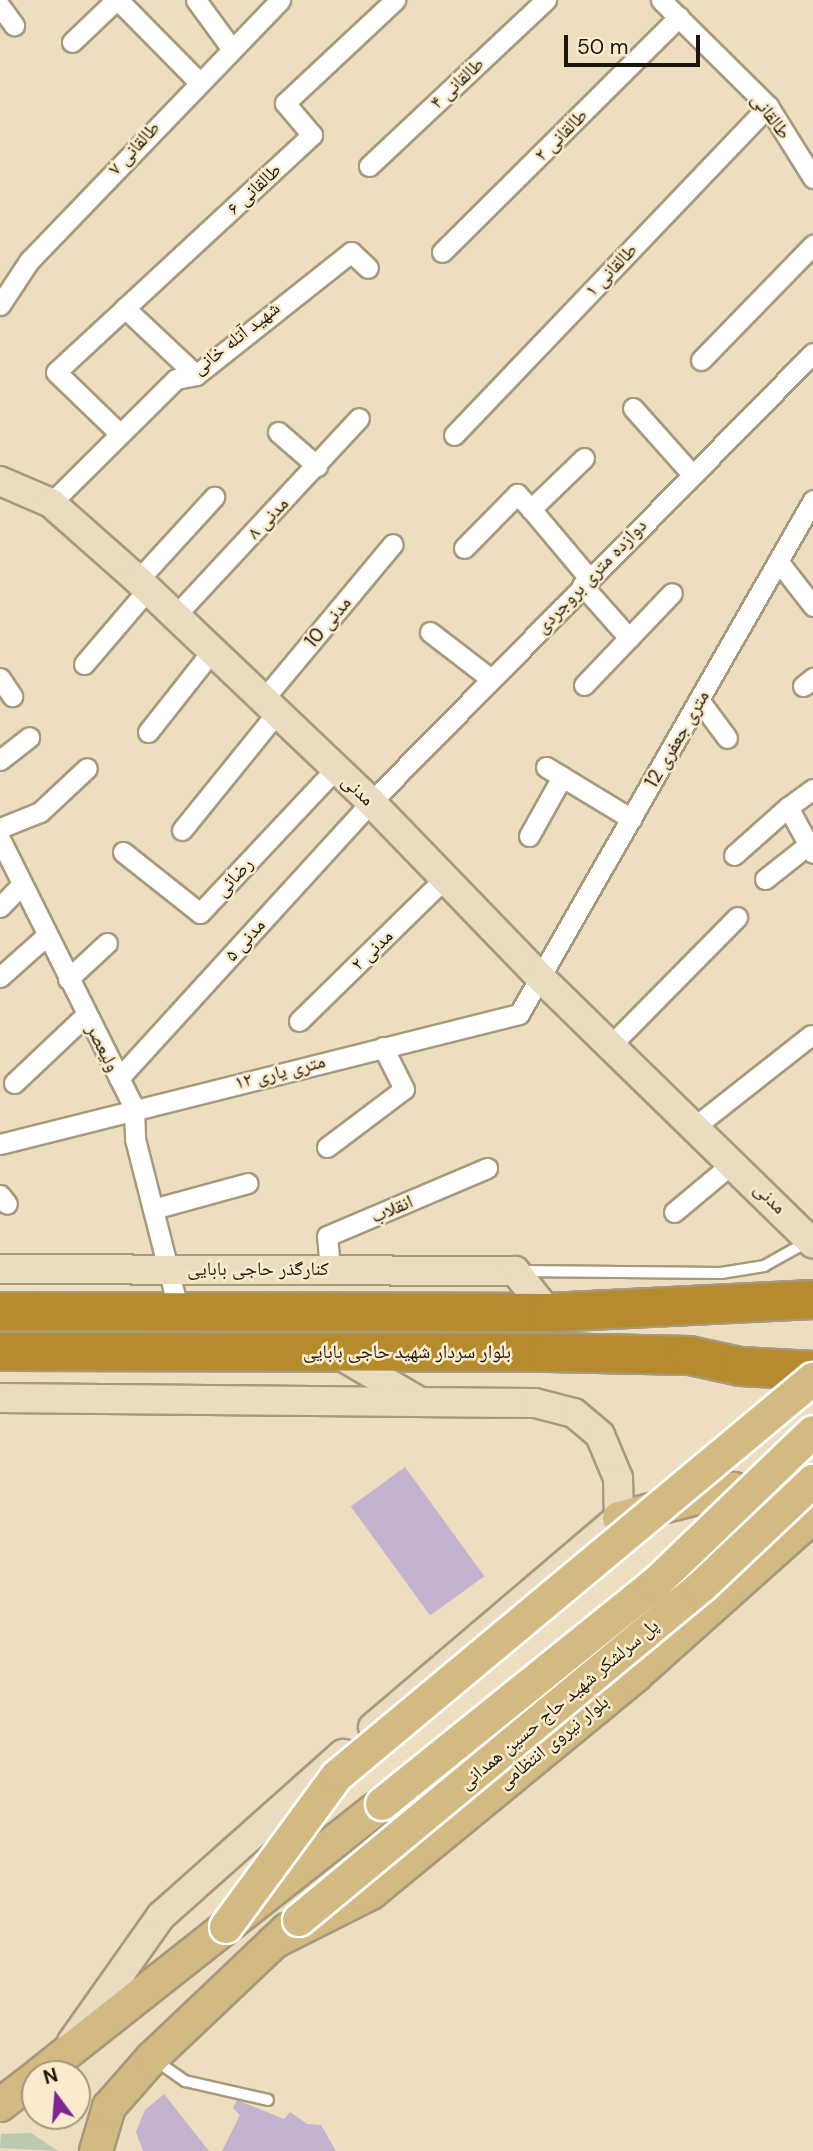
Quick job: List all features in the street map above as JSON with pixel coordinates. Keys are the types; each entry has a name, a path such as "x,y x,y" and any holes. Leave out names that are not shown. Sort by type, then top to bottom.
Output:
{"highway":[{"name":"بلوار سردار شهید حاجی بابایی","path":"0,1311 548,1312 813,1299"},
{"path":"270,1351 271,1311"},
{"name":"بلوار سردار شهید حاجی بابایی","path":"0,1352 333,1351 689,1355 740,1366 813,1370"}],"main road":[{"name":"مدنی","path":"0,481 51,503 143,585 371,802 541,978 693,1128 734,1162 812,1241"},
{"name":"کنارگذر حاجی بابایی","path":"0,1269 515,1271"},
{"path":"515,1271 548,1312"},
{"path":"333,1351 416,1399"},
{"path":"57,2060 226,1927 337,1776 813,1379"},
{"path":"0,1398 416,1399 535,1403 574,1413 600,1434 618,1478 619,1518"},
{"name":"پل سرلشکر شهید حاج حسین همدانی","path":"226,1927 655,1584 813,1432"},
{"name":"پل سرلشکر شهید حاج حسین همدانی","path":"299,1920 702,1586 813,1481"},
{"path":"55,2060 162,1916 495,1618 619,1518 733,1489 759,1498 770,1510 780,1546"},
{"name":"بلوار نیروی انتظامی","path":"274,1942 371,1893 636,1675 813,1517"},
{"name":"بلوار نیروی انتظامی","path":"96,2151 98,2129 109,2107 152,2057 299,1920"},
{"path":"0,2105 21,2089"}],"street":[{"path":"72,42 117,0 197,80"},
{"path":"196,0 230,48"},
{"name":"طالقانی ۶","path":"120,314 312,135 285,103 395,0"},
{"name":"طالقانی ۴","path":"369,166 546,0"},
{"name":"طالقانی","path":"661,0 768,106 813,178"},
{"name":"طالقانی ۷","path":"1,300 29,261 273,2"},
{"path":"0,6 14,24"},
{"name":"طالقانی ۲","path":"442,252 679,18"},
{"name":"طالقانی ۱","path":"454,435 768,106"},
{"path":"701,360 813,245"},
{"name":"شهید آتله خانی","path":"51,503 176,379 196,375 351,252 368,268"},
{"path":"120,434 56,372 120,314 196,375"},
{"name":"دوازده متری بروجردی","path":"371,802 691,473 813,353"},
{"path":"633,408 691,473"},
{"name":"مدنی ۸","path":"175,616 359,418"},
{"path":"278,432 317,466"},
{"path":"531,509 584,458"},
{"path":"464,548 517,494 629,638"},
{"path":"84,664 214,497"},
{"name":"12 متری جعفری","path":"541,978 813,500"},
{"name":"مدنی 10","path":"182,830 269,707 393,544"},
{"path":"778,561 813,606"},
{"path":"584,685 672,593"},
{"path":"430,632 491,679"},
{"path":"148,732 212,652"},
{"path":"0,678 12,696"},
{"path":"699,700 727,738"},
{"path":"0,761 29,737"},
{"path":"0,828 40,812 87,768"},
{"name":"رضائی","path":"123,852 200,913 335,769"},
{"path":"529,836 554,772 632,819"},
{"path":"734,855 788,807 813,789"},
{"name":"مدنی ۵","path":"119,1078 371,802"},
{"path":"765,879 811,849 788,807"},
{"name":"ولیعصر","path":"0,839 20,886 134,1108 135,1139 179,1311"},
{"name":"مدنی ۲","path":"299,1021 444,879"},
{"path":"0,907 20,886"},
{"path":"610,1046 737,917"},
{"path":"0,977 46,936"},
{"path":"68,979 107,943"},
{"name":"۱۲ متری یاری","path":"0,1144 134,1108 519,1014 541,978"},
{"path":"14,1083 86,1016"},
{"path":"693,1128 811,1035"},
{"path":"327,1147 404,1089 383,1047"},
{"path":"674,1212 734,1162"},
{"name":"انقلاب","path":"330,1269 327,1236 487,1168"},
{"path":"153,1209 248,1183"}],"lane":[{"path":"515,1271 721,1273 764,1266 812,1241"},
{"path":"152,2057 185,2081 268,2100"}],"green space":[{"path":"31,2133 58,2151 0,2148 1,2134"}],"building":[{"path":"405,1467 484,1576 430,1616 351,1506"},
{"path":"164,2094 209,2151 143,2151 136,2132 145,2110"},
{"path":"237,2100 284,2119 290,2112 307,2124 321,2125 336,2151 222,2151 240,2115 233,2108"}]}
